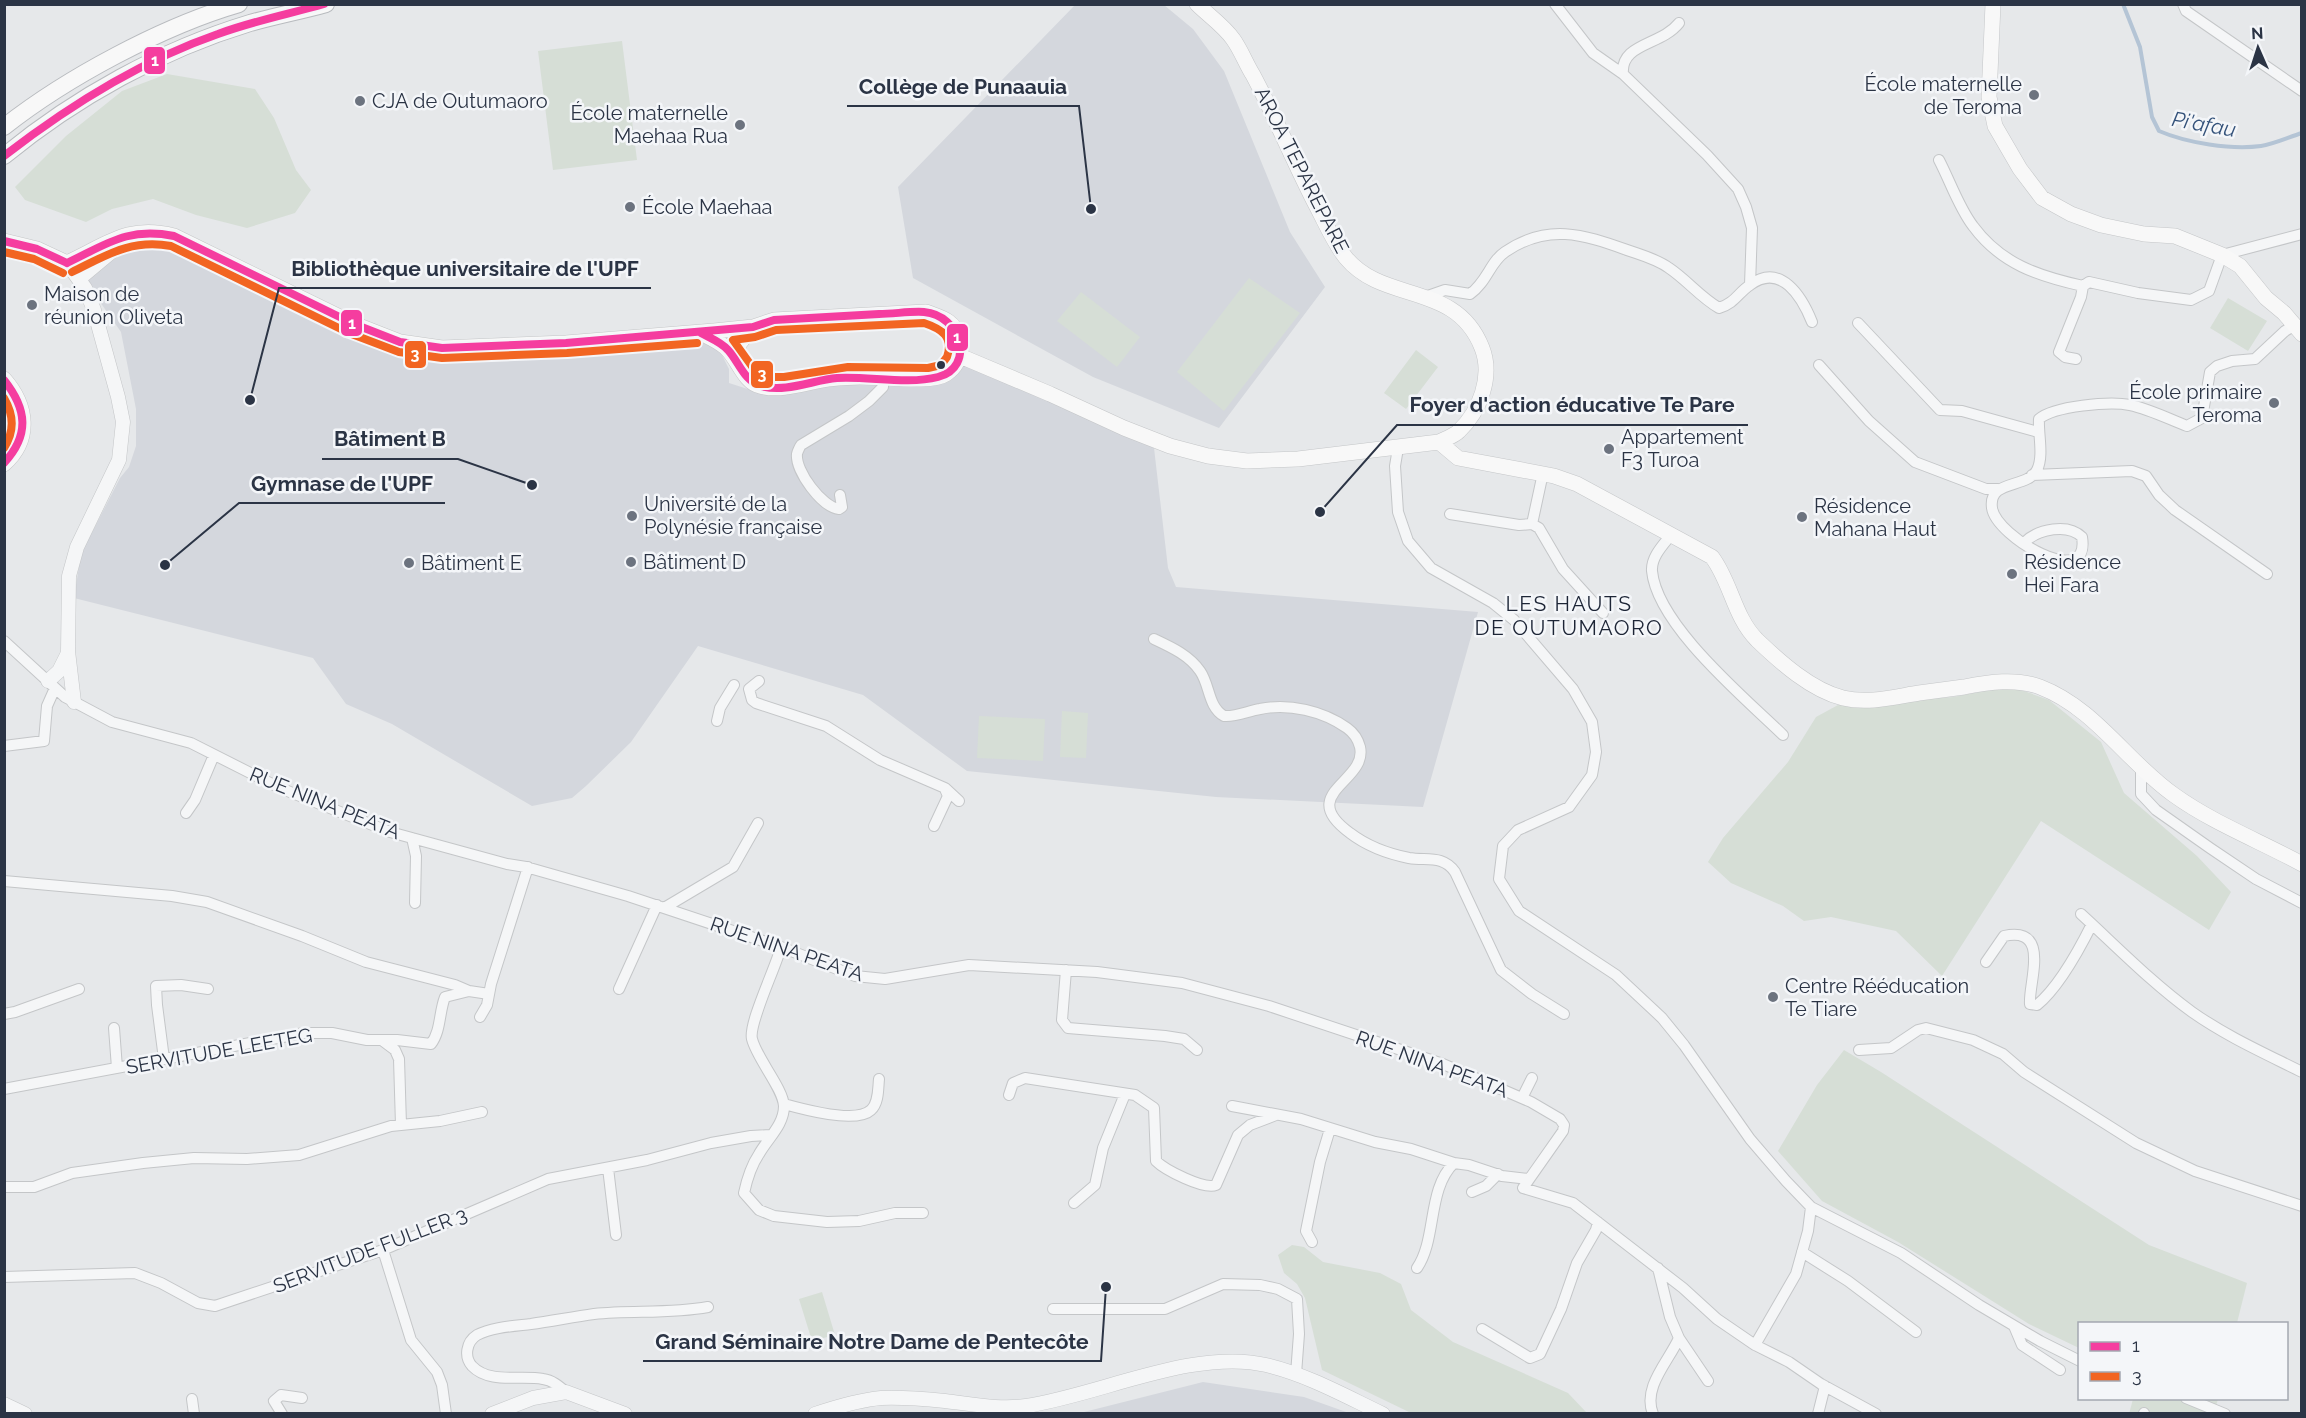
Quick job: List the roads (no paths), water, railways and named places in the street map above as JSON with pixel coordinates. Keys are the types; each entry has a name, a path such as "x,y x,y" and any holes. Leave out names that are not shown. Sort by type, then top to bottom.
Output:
{"highway":[{"path":"4,127 89,71 132,48 180,25 240,4"},
{"path":"4,156 34,132 99,90 147,64 250,23 326,4"}],"main road":[{"name":"AROA TEPAREPARE","path":"960,357 1170,446 1208,456 1247,461 1298,459 1439,442 1458,432 1476,410 1486,380 1483,350 1471,326 1448,306 1378,281 1361,272 1347,259 1330,232 1262,92 1233,39 1197,4"},
{"path":"1993,4 1989,98 1995,126 2019,169 2042,198 2071,214 2101,225 2144,234 2175,236 2222,255 2240,266 2266,298 2284,312 2298,330"},
{"path":"4,241 37,249 67,263 117,237 155,231 174,236 354,324 400,342 442,348 701,333 753,327 774,320 926,312 948,320 956,328 961,347 960,357 955,367 934,380 883,377 829,379 774,388 758,386 743,373 737,360 725,347 701,333"},
{"path":"737,360 739,344 753,327"},
{"path":"4,378 16,392 23,409 24,425 20,444 13,457 4,464"},
{"path":"1439,442 1458,458 1543,473 1577,484 1712,557 1720,568 1741,617 1756,638 1819,688 1841,698 1859,701 1881,700 1987,682 2024,682 2042,688 2070,703 2096,724 2175,796 2301,864"}],"street":[{"path":"1556,4 1593,53 1623,74 1707,155 1738,189 1752,228 1750,285"},
{"path":"2183,4 2186,11 2301,91"},
{"path":"1623,74 1622,64 1629,53 1672,33 1679,23"},
{"path":"1939,160 1972,225 2001,256 2023,268 2083,286"},
{"path":"79,279 109,252 135,233"},
{"path":"2076,359 2065,357 2059,352 2081,297 2083,286 2088,282 2138,293 2191,300 2209,291 2222,255 2301,234"},
{"path":"1425,297 1445,290 1470,294 1478,288 1498,257 1507,250 1543,235 1584,235 1658,262 1683,278 1699,294 1719,308 1734,300 1750,285 1766,278 1780,278 1788,283 1799,297 1812,322"},
{"path":"67,263 86,288 99,326 123,422 123,439 117,467 77,547 69,576 69,699"},
{"path":"1858,323 1940,411 1962,411 2038,432"},
{"path":"2032,475 2037,470 2039,461 2039,419 2045,414 2064,409 2111,404 2130,405 2187,426 2202,418 2210,372 2214,368 2232,362 2255,359 2285,331 2298,330"},
{"path":"1819,365 1869,421 1915,462 1986,489 1998,489 2032,475 2132,471 2146,476 2159,495 2175,510 2267,574"},
{"path":"840,495 842,507 838,509 825,503 810,486 796,453 801,445 869,401 883,387 883,377"},
{"path":"1398,448 1395,466 1398,512 1408,541 1431,568 1493,603 1515,620 1573,689 1592,722 1596,752 1592,775 1569,807 1518,830 1503,846 1499,879 1519,911 1616,975 1662,1018 1684,1045 1750,1139 1811,1207 1901,1253 1947,1286 2078,1360"},
{"path":"1532,524 1543,473"},
{"path":"1998,489 1993,496 1994,515 2004,528 2025,542 2036,553 2062,561 2078,556 2083,542 2082,537 2076,531 2065,530 2037,533 2025,542"},
{"path":"1450,514 1520,525 1532,524 1539,528 1563,568 1603,614"},
{"path":"1671,535 1658,551 1652,570 1661,598 1674,622 1701,654 1783,735"},
{"path":"1154,639 1187,657 1196,665 1207,685 1215,708 1224,716 1236,716 1271,707 1297,708 1316,713 1349,729 1357,737 1361,753 1360,760 1332,794 1329,805 1333,818 1349,833 1377,849 1408,858 1434,859 1448,864 1455,872 1483,927 1501,970 1532,994 1564,1014"},
{"name":"RUE NINA PEATA","path":"4,641 69,699 112,722 191,743 280,788 390,832 507,864 528,867 660,907 781,947 855,976 885,979 969,965 1143,977 1182,983 1269,1006 1443,1064 1522,1098 1560,1119 1564,1125 1563,1131 1529,1179"},
{"path":"4,746 44,741 47,706 52,685 68,653"},
{"path":"759,681 749,689 752,700 756,703 826,726 880,760 945,788 959,801"},
{"path":"717,721 720,708 734,685"},
{"path":"186,813 195,800 214,755"},
{"path":"2140,766 2141,794 2156,810 2256,879 2301,903"},
{"path":"934,826 948,796 945,788"},
{"path":"619,989 660,907 733,867 758,823"},
{"path":"412,838 416,856 415,903"},
{"path":"480,1017 488,1005 489,994 528,867"},
{"path":"4,881 172,896 207,902 366,962 455,985 469,991 489,994"},
{"path":"2080,914 2192,1012 2235,1038 2301,1072"},
{"path":"1986,962 2004,936 2013,935 2026,940 2031,945 2036,959 2030,1004 2037,1005 2047,996 2081,946 2092,924"},
{"path":"781,947 756,1015 751,1037 784,1104 780,1126 770,1135 751,1168 744,1193 759,1210 774,1216 827,1222 859,1221 895,1213 923,1213"},
{"path":"1066,970 1062,1020 1068,1028 1184,1039 1197,1050"},
{"path":"164,1059 156,986 181,985 208,989"},
{"path":"4,1014 79,989"},
{"name":"SERVITUDE LEETEG","path":"4,1089 304,1033 332,1033 383,1041 397,1040 431,1044 436,1038 445,997 469,991"},
{"path":"114,1028 117,1068"},
{"path":"1858,1050 1891,1048 1918,1030 1926,1028 1973,1040 2003,1054 2024,1072 2136,1143 2195,1171 2301,1206"},
{"path":"383,1041 395,1050 399,1059 401,1125"},
{"path":"1010,1095 1013,1083 1025,1078 1135,1095 1154,1108 1156,1161 1162,1167 1207,1187 1215,1185 1238,1135 1250,1125 1276,1114"},
{"path":"1522,1098 1532,1078"},
{"path":"784,1104 834,1114 862,1114 871,1110 876,1102 879,1079"},
{"path":"1074,1203 1095,1185 1103,1148 1125,1094"},
{"path":"1232,1106 1301,1119 1454,1163 1529,1179 1523,1188 1573,1203 1658,1268 1718,1319 1755,1345 1789,1362 1825,1386 1876,1413"},
{"path":"4,1187 34,1187 72,1173 143,1163 194,1158 270,1158 299,1155 401,1125 440,1121 482,1112"},
{"path":"1312,1242 1306,1231 1320,1162 1330,1129"},
{"name":"SERVITUDE FULLER 3","path":"4,1277 135,1273 161,1283 198,1303 215,1306 383,1250 548,1179 608,1168 711,1143 770,1135"},
{"path":"1418,1268 1428,1243 1431,1219 1443,1179 1454,1163"},
{"path":"608,1168 616,1235"},
{"path":"1472,1191 1486,1186 1498,1174"},
{"path":"1755,1345 1796,1274 1808,1231 1811,1207"},
{"path":"1482,1329 1530,1358 1540,1354 1561,1309 1576,1263 1596,1230 1598,1222"},
{"path":"383,1250 411,1340 437,1372 442,1385 446,1413"},
{"path":"1802,1252 1848,1281 1916,1332"},
{"path":"1658,1268 1670,1317 1679,1338 1708,1381"},
{"path":"1053,1309 1165,1309 1222,1284 1260,1285 1278,1289 1297,1299 1299,1334 1296,1374"},
{"path":"625,1413 566,1392 555,1383 544,1379 502,1377 475,1369 467,1361 470,1342 477,1335 511,1326 595,1314 682,1312 708,1307"},
{"path":"2014,1326 2022,1344 2060,1370"},
{"path":"1653,1413 1649,1403 1650,1390 1679,1338"},
{"path":"815,1413 881,1398 943,1401 994,1407 1026,1406 1201,1363 1235,1360 1265,1364 1296,1374 1383,1413"},
{"path":"1818,1413 1825,1386"},
{"path":"492,1413 533,1398 566,1392"},
{"path":"282,1413 274,1401 281,1395 302,1398"},
{"path":"192,1399 194,1413"},
{"path":"2191,1400 2225,1413"},
{"path":"4,1404 25,1413"}],"waterway":[{"name":"Pi'afau","path":"2123,4 2140,47 2152,117 2159,131 2196,142 2236,147 2266,145 2302,133"}],"place":[{"name":"École maternelle de Teroma","path":"2034,95"},
{"name":"CJA de Outumaoro","path":"360,101"},
{"name":"École maternelle Maehaa Rua","path":"740,125"},
{"name":"École Maehaa","path":"630,207"},
{"name":"Collège de Punaauia","path":"1091,209"},
{"name":"Maison de réunion Oliveta","path":"32,305"},
{"name":"Bibliothèque universitaire de l'UPF","path":"250,400"},
{"name":"École primaire Teroma","path":"2274,403"},
{"name":"Appartement F3 Turoa","path":"1609,449"},
{"name":"Bâtiment B","path":"532,485"},
{"name":"Foyer d'action éducative Te Pare","path":"1320,512"},
{"name":"Université de la Polynésie française","path":"632,516"},
{"name":"Résidence Mahana Haut","path":"1802,517"},
{"name":"Bâtiment D","path":"631,562"},
{"name":"Bâtiment E","path":"409,563"},
{"name":"Gymnase de l'UPF","path":"165,565"},
{"name":"Résidence Hei Fara","path":"2012,574"},
{"name":"Centre Rééducation Te Tiare","path":"1773,997"},
{"name":"Grand Séminaire Notre Dame de Pentecôte","path":"1106,1287"}],"district":[{"name":"LES HAUTS DE OUTUMAORO","path":"1569,615"}]}
